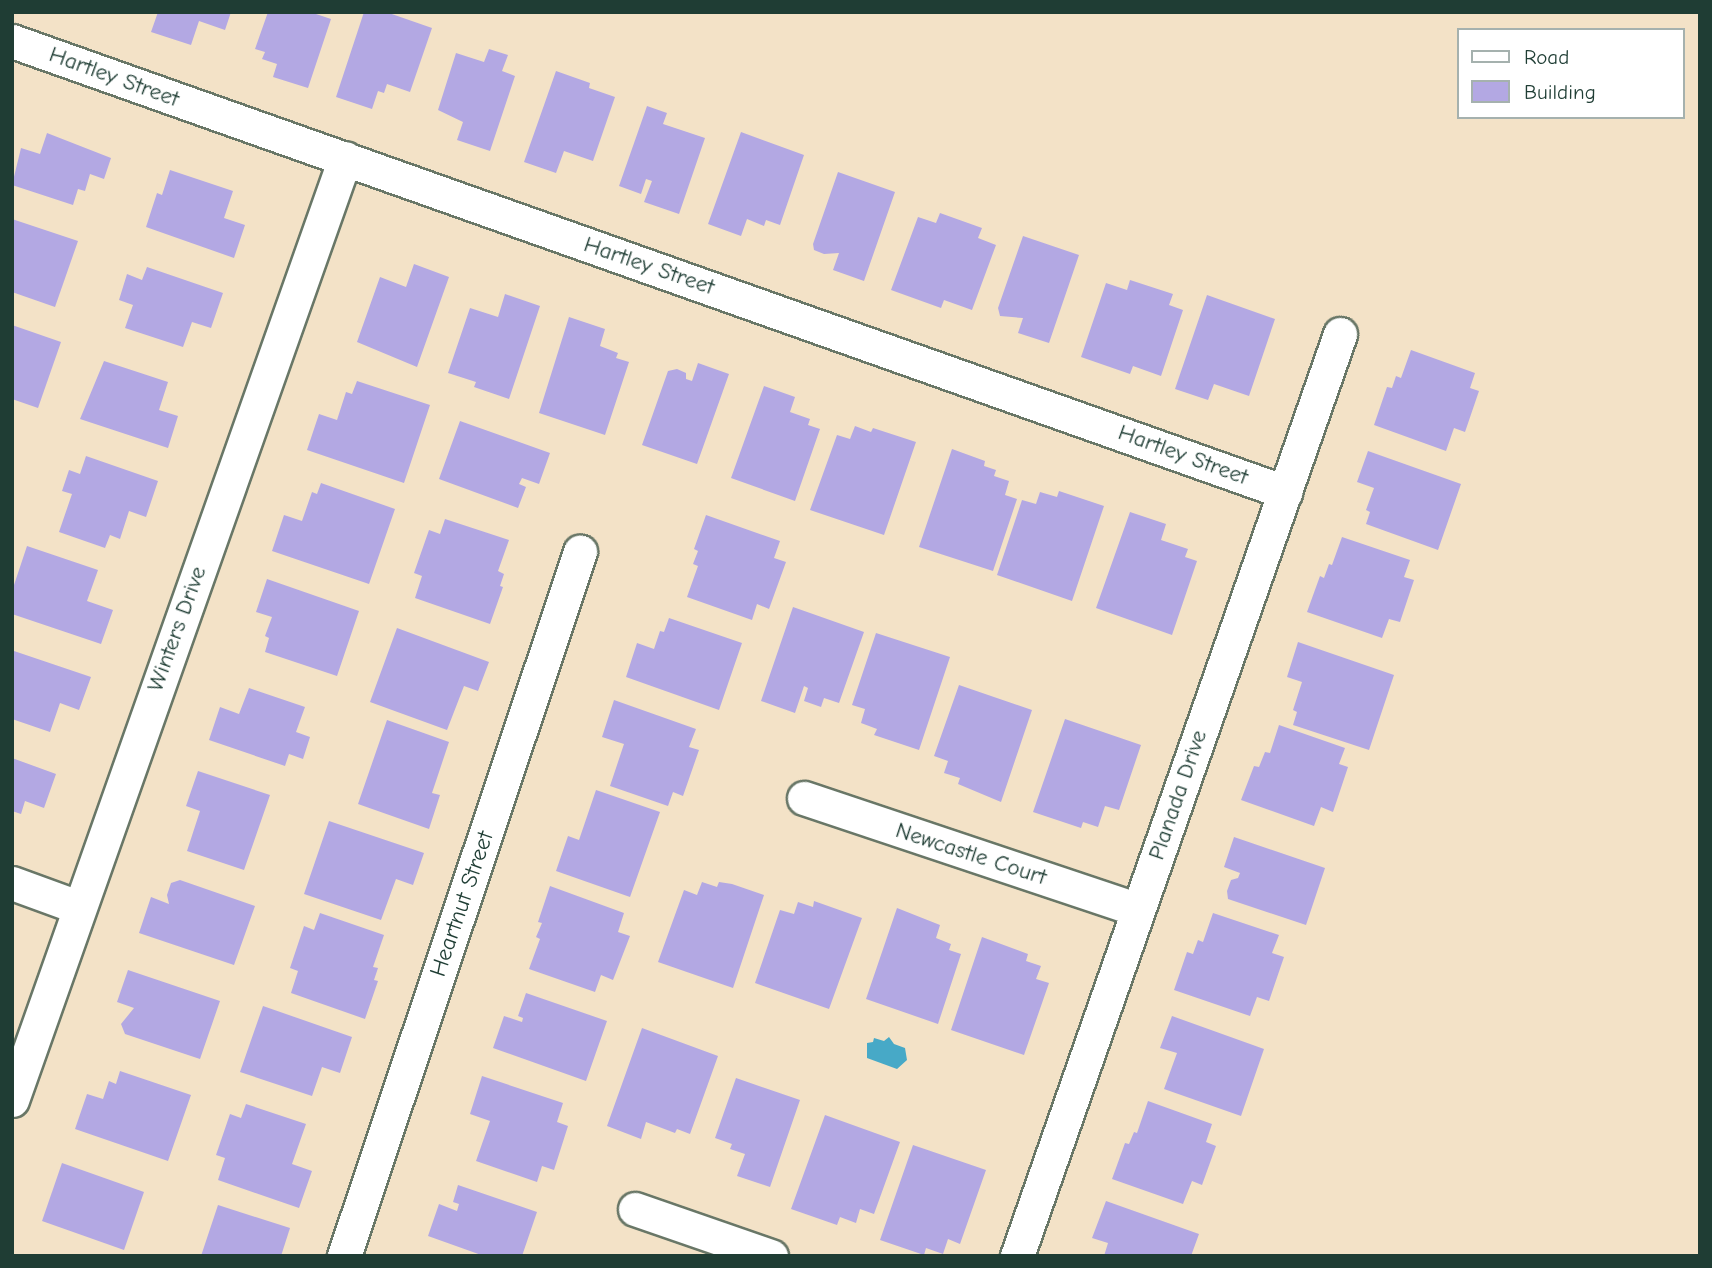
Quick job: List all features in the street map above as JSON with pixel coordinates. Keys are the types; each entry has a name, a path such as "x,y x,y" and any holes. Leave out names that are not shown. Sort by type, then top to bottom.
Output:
{"street":[{"name":"Hartley Street","path":"12,41 1285,492"},
{"name":"Winters Drive","path":"12,1100 78,907 345,159"},
{"name":"Planada Drive","path":"1017,1256 1340,334"},
{"name":"Heartnut Street","path":"344,1256 580,552"},
{"name":"Newcastle Court","path":"804,798 1138,910"},
{"path":"12,883 78,907"},
{"path":"635,1209 771,1256"}],"water":[{"path":"889,1037 894,1044 905,1048 907,1060 897,1069 867,1058 867,1043 873,1042 874,1038 884,1041"}],"building":[{"path":"158,12 231,12 225,30 199,21 191,45 151,32"},
{"path":"268,12 310,12 331,19 308,88 273,77 277,64 262,59 265,52 255,49"},
{"path":"364,12 386,12 432,28 410,92 387,84 384,93 378,91 372,109 336,97"},
{"path":"489,49 508,55 502,71 515,76 490,151 457,140 463,122 438,110 456,53 484,62"},
{"path":"556,71 590,83 589,88 615,97 593,161 564,151 556,173 524,162"},
{"path":"647,106 667,113 663,124 705,138 679,214 644,202 652,181 646,179 641,194 619,186"},
{"path":"741,132 804,155 780,225 766,220 764,226 747,219 741,236 708,224"},
{"path":"47,133 111,158 104,179 90,174 85,191 78,189 73,205 12,185 21,148 40,154"},
{"path":"170,170 233,191 224,218 245,225 234,258 146,227 157,193 162,195"},
{"path":"838,172 895,192 864,281 833,270 839,253 824,254 814,250 813,244"},
{"path":"940,213 982,228 978,238 996,245 972,310 944,300 941,308 891,290 918,217 936,223"},
{"path":"12,219 78,241 55,307 12,292"},
{"path":"1023,236 1079,255 1049,343 1018,333 1023,318 1000,316 998,308"},
{"path":"414,264 449,277 417,367 357,342 380,277 406,287"},
{"path":"147,267 223,293 211,328 192,322 183,347 125,328 133,305 119,300 127,274 142,280"},
{"path":"1130,280 1173,294 1169,305 1183,310 1161,376 1133,366 1130,374 1081,357 1106,283 1127,290"},
{"path":"505,294 540,306 509,399 474,387 476,382 448,373 470,308 498,317"},
{"path":"1207,295 1275,319 1249,396 1214,384 1208,400 1175,389"},
{"path":"569,317 605,329 600,346 618,353 616,358 629,362 605,435 539,413"},
{"path":"12,325 61,342 38,408 12,399"},
{"path":"1411,350 1475,373 1470,388 1479,391 1465,432 1454,428 1446,451 1374,425 1387,387 1392,388 1396,376 1401,378"},
{"path":"104,361 168,382 159,410 178,416 168,448 80,419"},
{"path":"698,363 729,374 697,464 642,445 668,371 677,369 686,373 686,379 692,381"},
{"path":"357,381 430,405 404,483 307,450 319,414 337,420 346,392 352,394"},
{"path":"764,386 795,397 790,412 810,419 808,425 820,429 795,501 731,478"},
{"path":"460,421 550,453 539,484 522,478 519,484 526,487 518,508 439,479"},
{"path":"855,426 871,432 873,428 916,442 884,535 810,510 837,435 850,439"},
{"path":"952,449 985,461 984,466 996,470 994,476 1009,481 1005,495 1017,499 993,571 919,547"},
{"path":"1368,451 1461,484 1438,550 1366,524 1370,512 1366,510 1374,488 1357,482"},
{"path":"86,456 158,481 146,517 129,511 120,539 110,535 105,548 59,532 72,494 62,491 69,470 80,474"},
{"path":"321,483 395,509 369,584 272,551 284,515 302,521 312,492 317,494"},
{"path":"1059,491 1104,506 1072,601 997,575 1022,500 1036,504 1040,492 1057,497"},
{"path":"1130,512 1166,524 1161,540 1188,549 1185,557 1197,561 1172,635 1096,608"},
{"path":"706,515 780,541 774,558 786,562 769,609 757,604 752,620 687,597 698,566 693,564 698,551 694,549"},
{"path":"445,519 509,540 498,571 504,574 500,586 503,587 490,624 415,598 422,576 414,573 429,530 440,534"},
{"path":"1342,537 1410,560 1404,577 1414,580 1400,622 1389,619 1382,638 1307,612 1320,576 1324,578 1329,564 1332,565"},
{"path":"27,546 98,570 87,601 113,610 101,644 12,614 12,591"},
{"path":"267,579 359,611 337,676 265,652 269,638 265,636 272,617 256,612"},
{"path":"793,607 864,632 839,703 824,698 821,707 804,701 808,688 804,686 795,713 761,701"},
{"path":"669,618 742,643 719,710 626,677 637,643 654,649 660,631 664,632"},
{"path":"397,628 489,662 478,691 464,686 447,730 370,702"},
{"path":"876,633 950,657 919,750 874,735 877,729 861,723 865,709 852,705"},
{"path":"1298,642 1394,675 1369,750 1293,725 1297,712 1293,710 1302,682 1287,677"},
{"path":"14,651 91,677 79,710 60,703 50,732 12,719"},
{"path":"959,685 1032,710 1001,802 958,784 960,778 944,773 948,761 934,756"},
{"path":"249,688 305,707 296,732 310,737 303,759 289,754 285,766 209,740 220,707 239,714"},
{"path":"614,700 696,729 689,747 699,750 683,796 673,792 668,806 610,786 624,744 602,737"},
{"path":"1065,719 1141,745 1119,810 1105,806 1098,827 1083,822 1081,828 1033,812"},
{"path":"387,720 449,742 432,793 440,795 429,829 358,804"},
{"path":"1279,725 1345,748 1339,764 1348,767 1333,812 1321,807 1314,826 1241,800 1254,766 1259,767 1265,752 1270,753"},
{"path":"12,758 56,774 44,808 25,801 21,814 12,811"},
{"path":"198,771 270,795 244,870 187,851 200,811 186,806"},
{"path":"596,790 660,812 630,897 556,871 568,836 579,840"},
{"path":"329,821 424,853 413,885 396,879 381,920 304,894"},
{"path":"1234,837 1325,868 1306,925 1228,899 1227,891 1231,880 1238,878 1240,873 1224,867"},
{"path":"180,880 255,906 234,965 139,933 151,897 169,904 167,895 171,883"},
{"path":"702,882 717,887 719,882 732,884 764,895 733,988 658,962 684,890 697,895"},
{"path":"550,886 624,913 618,932 630,936 613,980 601,975 595,992 529,969 540,939 536,937 542,923 538,922"},
{"path":"814,901 862,918 829,1009 755,983 780,910 794,914 798,902 813,907"},
{"path":"897,908 940,925 936,938 951,944 949,950 961,954 938,1024 866,999"},
{"path":"320,913 384,935 373,967 378,968 374,980 378,981 365,1019 291,993 298,971 290,968 304,926 314,930"},
{"path":"1213,913 1279,935 1272,953 1284,957 1269,1001 1257,997 1250,1016 1174,990 1187,952 1193,954 1198,940 1203,942"},
{"path":"982,937 1028,954 1026,961 1041,966 1036,979 1049,983 1024,1055 951,1030"},
{"path":"128,970 220,1001 200,1059 125,1034 121,1024 134,1008 117,1002"},
{"path":"526,993 607,1021 586,1081 493,1048 504,1016 522,1022 523,1018 518,1016"},
{"path":"263,1006 352,1037 340,1073 322,1067 312,1096 240,1072"},
{"path":"1172,1016 1264,1049 1241,1116 1164,1089 1177,1053 1160,1048"},
{"path":"642,1028 718,1056 690,1134 677,1129 675,1133 646,1122 641,1139 607,1126"},
{"path":"120,1071 191,1095 168,1161 75,1129 87,1094 103,1099 109,1081 116,1084"},
{"path":"482,1076 563,1103 557,1122 568,1126 554,1170 542,1166 537,1182 476,1161 490,1121 470,1114"},
{"path":"736,1078 800,1100 770,1187 737,1176 745,1154 730,1149 732,1144 715,1138"},
{"path":"1148,1101 1212,1124 1206,1142 1216,1146 1202,1185 1192,1181 1183,1204 1112,1179 1125,1143 1129,1144 1134,1132 1137,1133"},
{"path":"246,1104 306,1124 292,1164 312,1171 299,1208 218,1180 225,1158 216,1155 230,1114 241,1118"},
{"path":"825,1115 900,1142 874,1214 860,1209 856,1223 840,1217 837,1225 791,1209"},
{"path":"913,1145 986,1170 960,1244 948,1239 943,1254 926,1248 924,1255 880,1240"},
{"path":"62,1163 144,1192 124,1250 42,1221"},
{"path":"458,1185 537,1212 522,1256 484,1256 428,1236 439,1204 457,1211 459,1204 453,1202"},
{"path":"1106,1201 1199,1234 1191,1256 1104,1256 1108,1243 1092,1238"},
{"path":"218,1205 290,1228 281,1256 201,1256"}]}
